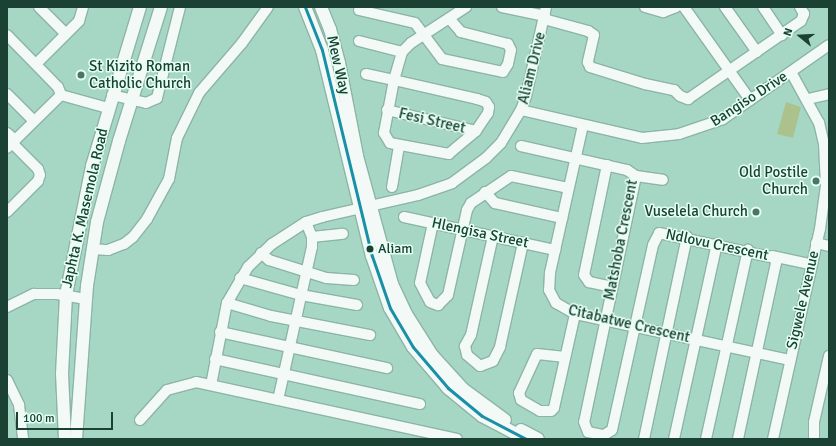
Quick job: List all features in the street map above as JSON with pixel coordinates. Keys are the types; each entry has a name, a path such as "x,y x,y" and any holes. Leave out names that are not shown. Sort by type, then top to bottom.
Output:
{"main road":[{"name":"Japhta K. Masemola Road","path":"65,439 62,374 66,295 76,236 108,108 140,7"},
{"name":"Japhta K. Masemola Road","path":"76,439 86,299 92,249 116,153 161,7"},
{"name":"Mew Way","path":"305,7 322,50 365,207 392,284 406,314 428,349 458,384 478,402 538,439"},
{"name":"Mew Way","path":"321,7 330,29 381,286 390,308 413,348 438,378 466,404 497,425 526,439"},
{"path":"97,148 116,153"}],"street":[{"path":"39,7 66,34"},
{"path":"36,64 81,19 83,7"},
{"path":"92,249 108,250 124,244 133,237 147,219 169,179 177,138 198,93 242,43 268,7"},
{"path":"366,74 394,80 486,102 490,106 488,113 476,132 446,155 390,143 384,136 387,110 394,80 402,52 424,35 466,7"},
{"path":"502,7 545,14 588,31 594,35 588,62 590,66 637,82 674,90 686,99 696,96 803,19 804,14 800,7"},
{"path":"645,7 663,12 676,7"},
{"path":"684,7 750,100"},
{"path":"725,7 757,52"},
{"path":"763,7 782,35"},
{"path":"112,95 151,103 157,98 181,9"},
{"path":"359,10 384,11 412,22 442,59 503,72 508,64 511,50 508,44 461,32 449,18"},
{"name":"Aliam Drive","path":"306,222 426,193 466,174 501,143 521,110 530,83 545,14"},
{"path":"7,35 58,88 61,95"},
{"path":"359,41 402,52"},
{"name":"Bangiso Drive","path":"521,110 642,138 673,135 701,129 718,122 829,45"},
{"name":"Sigwele Avenue","path":"773,439 816,243 828,179 824,144 808,99 791,72"},
{"path":"7,94 34,121"},
{"path":"808,99 829,94"},
{"path":"61,95 108,108"},
{"path":"11,144 61,95"},
{"name":"Fesi Street","path":"387,110 476,132"},
{"name":"Citabatwe Crescent","path":"584,125 568,188 549,281 550,293 563,309 575,314 666,332 726,347 790,360"},
{"path":"7,133 11,144 38,169 40,175 38,181 7,212"},
{"path":"392,187 399,146"},
{"name":"Matshoba Crescent","path":"521,146 607,165 631,172 636,176 584,422 588,432 604,435 612,430 636,326"},
{"path":"607,165 584,274 589,282 612,287"},
{"path":"432,223 420,279 428,300 435,304 443,302 448,295 469,207 484,192 511,176 568,188"},
{"path":"636,176 663,180"},
{"path":"484,192 495,203 562,218"},
{"name":"Hlengisa Street","path":"404,217 555,250"},
{"path":"211,385 220,332 228,303 240,278 261,253 306,222 312,238 307,271 278,400"},
{"name":"Ndlovu Crescent","path":"636,326 656,235 663,232 772,256 776,263 738,439"},
{"path":"312,238 343,234"},
{"path":"493,236 471,335 464,346 467,355 480,366 493,361 500,347 524,243"},
{"path":"644,439 687,237"},
{"path":"816,243 829,246"},
{"path":"674,439 717,244"},
{"path":"706,439 748,250"},
{"path":"261,253 269,260 326,278 354,280"},
{"path":"772,256 811,264"},
{"path":"240,278 301,295 357,305"},
{"path":"7,307 34,294 66,295 86,299"},
{"path":"228,303 295,320 370,335"},
{"path":"565,357 537,354 520,393 521,400 535,409 552,410 565,357 575,314"},
{"path":"220,332 387,368"},
{"path":"814,439 814,422 829,356"},
{"path":"215,359 420,404"},
{"path":"7,380 19,405 23,439"},
{"path":"140,420 171,388 192,382 457,439"}],"green space":[{"path":"786,102 801,107 793,138 777,134"}],"transit line":[{"path":"305,7 322,50 372,256 390,308 413,347 448,388 482,416 526,439"}],"place":[{"name":"St Kizito Roman Catholic Church","path":"81,75"},
{"name":"Old Postile Church","path":"816,181"},
{"name":"Vuselela Church","path":"756,212"},
{"name":"Aliam","path":"370,249"}]}
